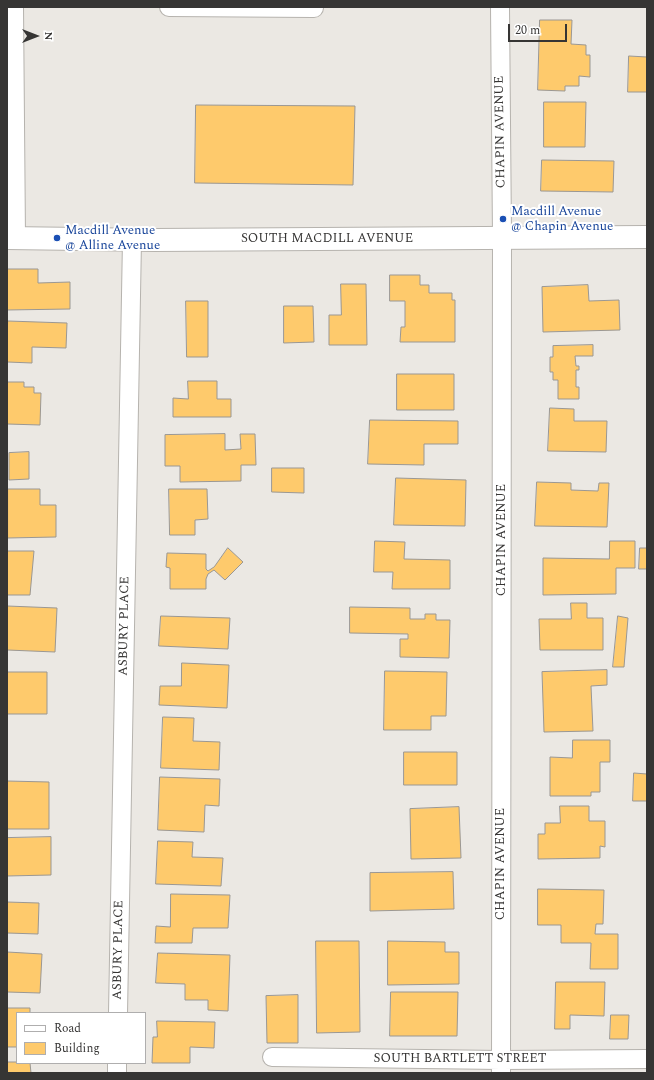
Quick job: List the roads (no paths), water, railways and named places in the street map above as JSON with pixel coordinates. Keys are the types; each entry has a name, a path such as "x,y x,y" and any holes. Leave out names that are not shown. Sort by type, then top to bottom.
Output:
{"street":[{"path":"11,238 14,7"},
{"path":"169,7 314,8"},
{"name":"CHAPIN AVENUE","path":"500,7 502,237 501,1066"},
{"name":"SOUTH MACDILL AVENUE","path":"11,238 132,240 647,237"},
{"name":"ASBURY PLACE","path":"118,1012 132,240"},
{"name":"SOUTH BARTLETT STREET","path":"272,1057 501,1066 647,1059"}],"place":[{"name":"Macdill Avenue @ Chapin Avenue","path":"503,219"},
{"name":"Macdill Avenue @ Alline Avenue","path":"57,238"}]}
